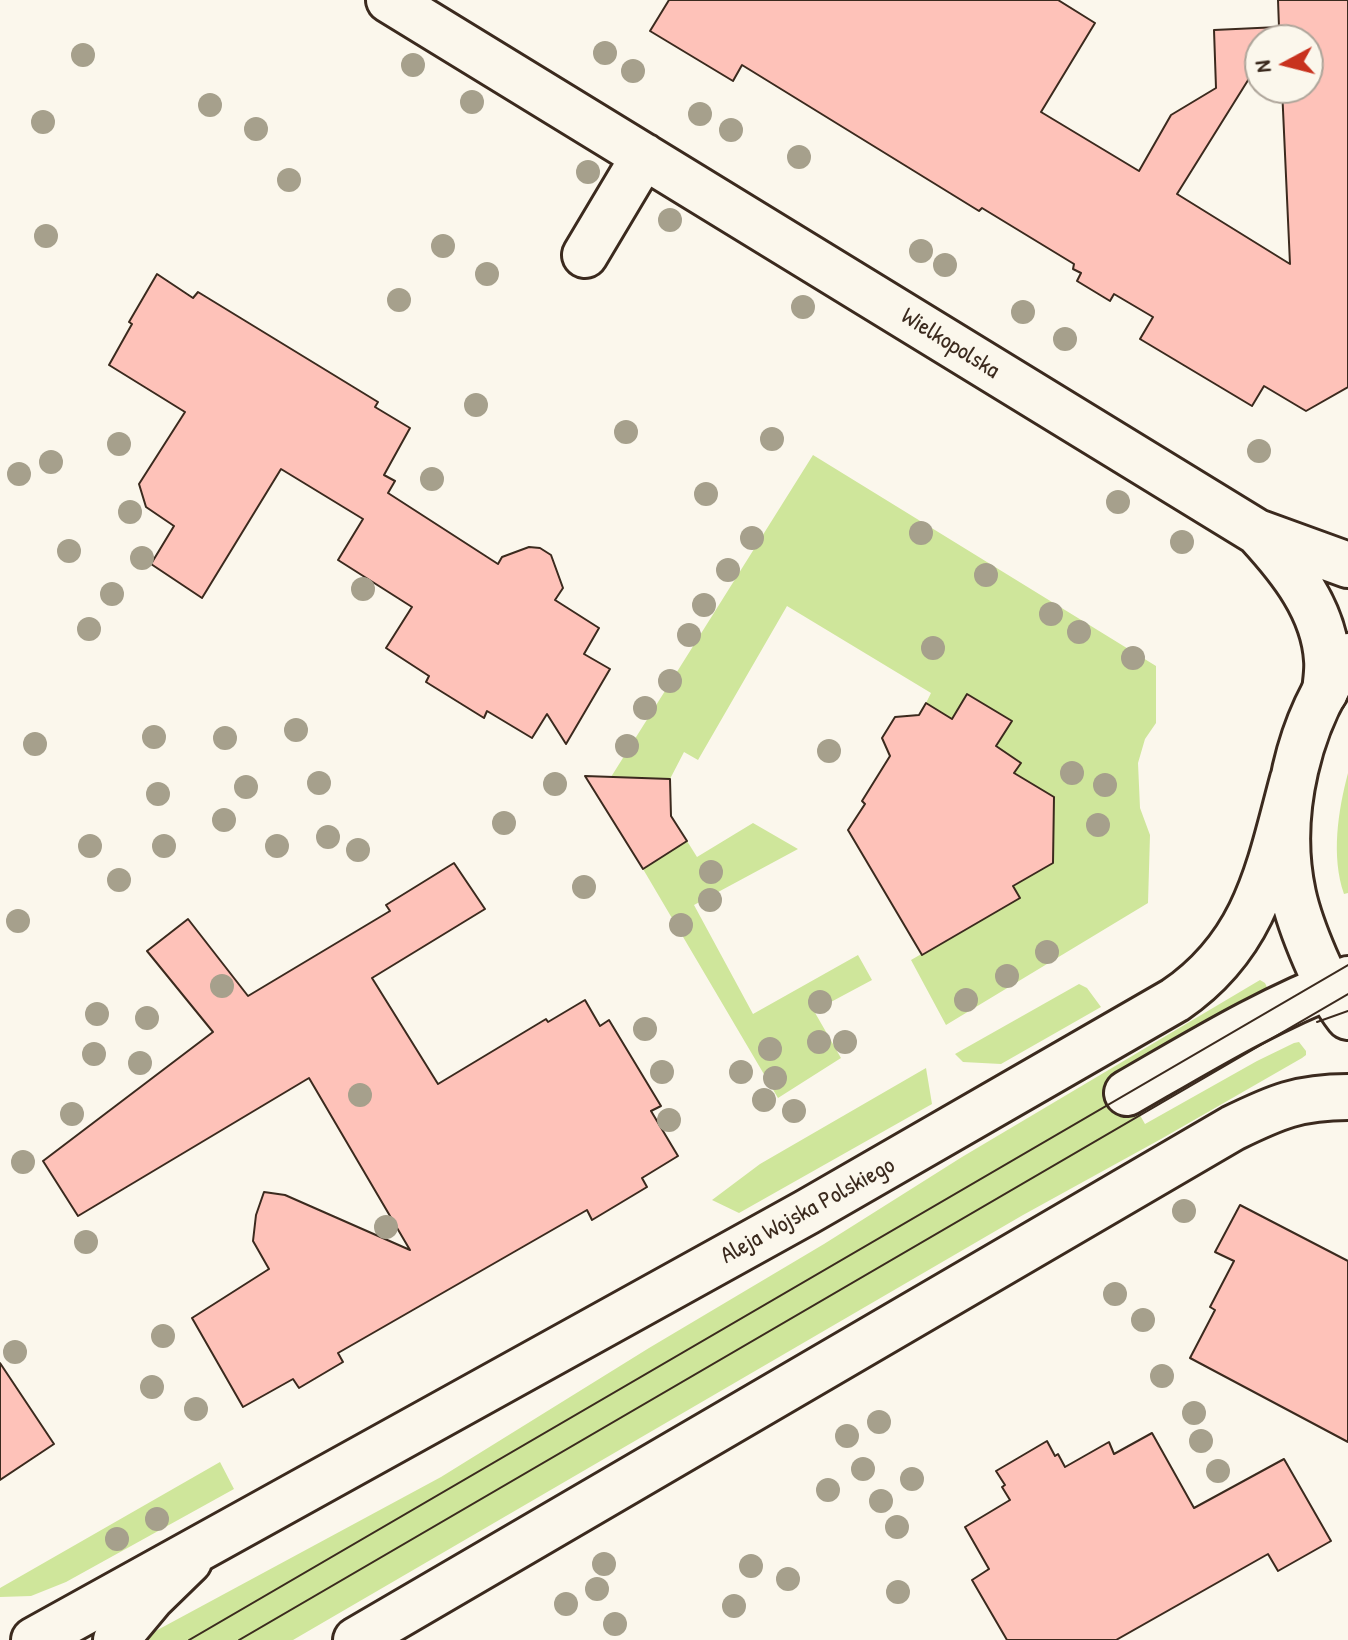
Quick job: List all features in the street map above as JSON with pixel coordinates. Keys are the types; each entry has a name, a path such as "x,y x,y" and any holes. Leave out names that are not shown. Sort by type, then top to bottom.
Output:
{"main road":[{"name":"Wielkopolska","path":"389,0 1257,532 1348,565"},
{"path":"585,255 644,156"},
{"name":"Wielkopolska","path":"1257,532 1299,583 1321,625 1327,660 1337,674"},
{"path":"1134,1104 1218,1055 1341,994 1302,928 1293,891 1288,836 1293,779 1303,743 1337,674"},
{"name":"Aleja Wojska Polskiego","path":"34,1640 807,1212 1189,991 1213,970 1233,946 1259,896 1293,779"},
{"path":"356,1640 1233,1128 1276,1107 1319,1097 1348,1097"},
{"name":"Aleja Wojska Polskiego","path":"116,1640 152,1597 212,1541"}],"green space":[{"path":"813,455 1156,666 1156,723 1145,739 1138,763 1140,808 1150,835 1148,903 946,1025 911,960 1019,898 1013,886 1053,863 1054,797 1014,773 1020,762 996,746 1011,721 968,694 952,719 926,703 931,693 787,606 698,760 684,752 670,779 611,777"},
{"path":"1348,773 1348,893 1344,894 1338,864 1337,834"},
{"path":"753,823 798,849 694,905 753,1014 858,955 872,980 814,1011 841,1058 778,1098 643,869 687,841 697,857"},
{"path":"1260,980 1265,983 1271,996 1122,1084 1145,1124 1294,1043 1299,1042 1306,1051 1302,1058 1023,1215 293,1640 144,1640 441,1477 962,1157"},
{"path":"1079,984 1087,988 1101,1007 1001,1064 963,1062 955,1054"},
{"path":"926,1068 932,1104 739,1213 712,1200 760,1164"},
{"path":"220,1462 234,1489 66,1582 31,1596 0,1597 0,1588"}],"building":[{"path":"669,0 1058,0 1095,23 1041,112 1139,171 1171,115 1216,88 1214,30 1244,29 1244,87 1177,194 1290,264 1283,104 1324,104 1324,24 1279,24 1278,0 1348,0 1348,387 1306,411 1264,386 1252,406 1140,339 1153,317 1114,294 1110,301 1077,281 1081,273 1073,269 1074,264 982,208 979,211 742,65 733,81 650,31"},
{"path":"157,274 193,298 198,292 378,402 375,407 410,428 384,475 395,481 388,493 498,564 502,557 529,547 540,548 551,555 563,588 555,600 599,628 584,654 610,669 566,744 547,714 532,738 487,711 484,718 426,682 429,676 386,648 412,607 338,560 363,519 281,469 202,598 151,564 174,526 146,507 139,484 185,412 109,365"},
{"path":"967,694 1012,721 996,746 1021,763 1014,773 1054,797 1053,863 1013,886 1020,898 922,955 848,830 890,756 882,738 895,717 919,715 926,703 952,719"},
{"path":"585,776 670,779 671,816 687,841 643,869"},
{"path":"454,863 485,909 372,978 438,1084 546,1019 548,1022 585,1000 600,1026 609,1020 661,1106 651,1111 678,1156 642,1178 647,1187 592,1220 587,1210 338,1353 343,1362 299,1388 293,1379 243,1407 192,1318 269,1269 253,1241 256,1215 264,1192 285,1195 410,1250 309,1078 78,1216 43,1161 213,1032 147,951 188,919 248,996 390,911 386,905"},
{"path":"1240,1205 1348,1261 1348,1442 1190,1358 1215,1310 1210,1307 1234,1261 1215,1252"},
{"path":"0,1363 54,1444 0,1480"},
{"path":"1152,1433 1194,1508 1284,1459 1331,1541 1278,1571 1268,1554 1116,1640 1007,1640 972,1580 989,1569 965,1527 1010,1500 996,1471 1047,1441 1065,1467 1109,1442 1114,1454"}],"tram line":[{"path":"189,1640 1348,965"},
{"path":"239,1640 1348,994"},
{"path":"1317,1022 1348,1011"}]}
